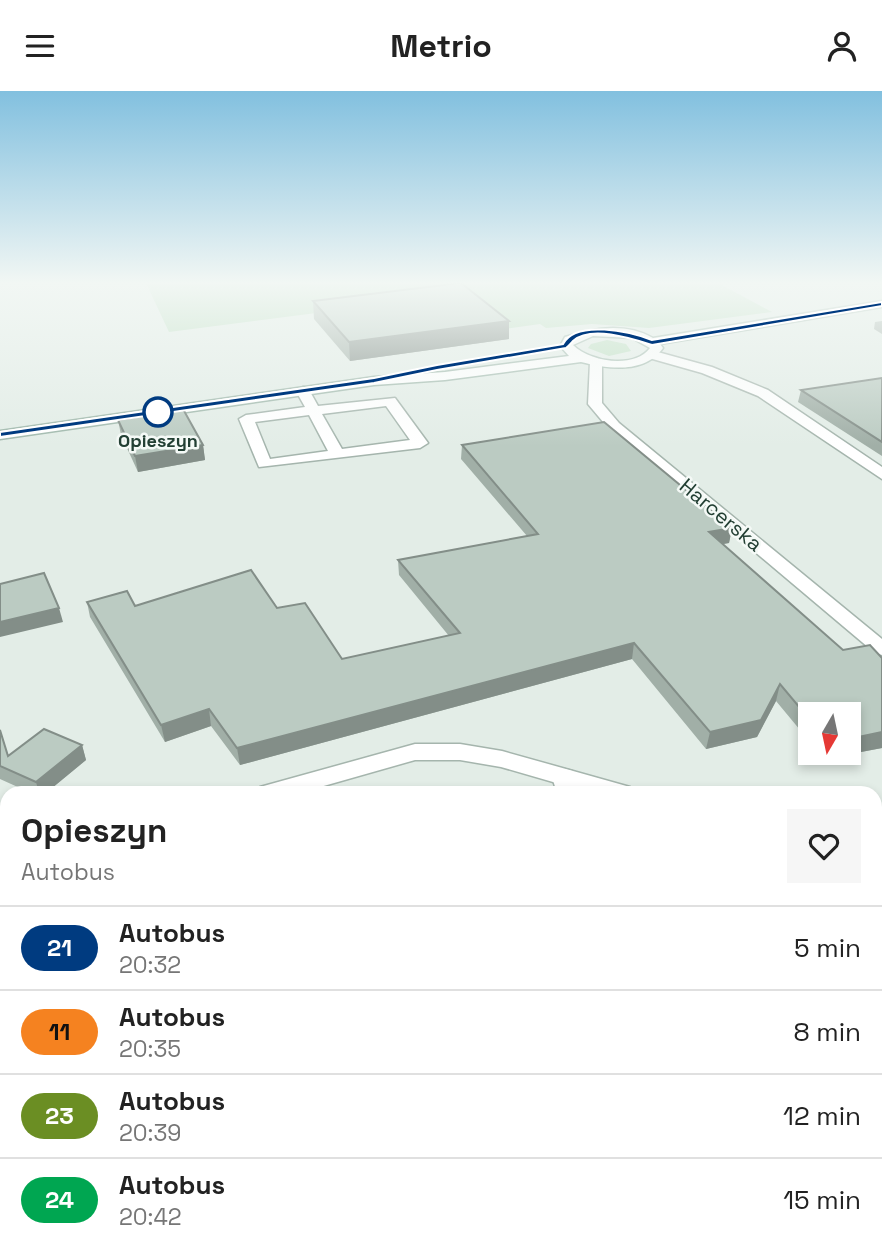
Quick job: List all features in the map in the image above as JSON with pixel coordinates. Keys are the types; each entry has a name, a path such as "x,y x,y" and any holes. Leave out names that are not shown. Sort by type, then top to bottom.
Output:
{"street":[{"path":"566,346 574,337"},
{"path":"634,337 653,348 763,393 882,474"},
{"path":"0,435 374,381 588,360 631,363 653,348 710,337"},
{"path":"566,346 570,352 588,360"},
{"path":"374,381 437,367 566,346"},
{"name":"Harcerska","path":"588,360 595,404 614,426 882,649"},
{"path":"303,391 337,454"},
{"path":"390,401 420,443 265,464 246,419 313,411 390,401"},
{"path":"294,786 415,752 460,752 502,759 566,785"}],"green space":[{"path":"607,340 626,344 631,351 609,356 588,348 591,344"}],"building":[{"path":"345,337 384,337 349,342"},
{"path":"882,378 882,442 801,390"},
{"path":"183,409 203,445 135,456 118,420"},
{"path":"604,422 732,528 709,532 843,650 870,645 882,658 882,732 861,736 861,702 798,702 798,706 780,684 761,720 710,732 634,643 237,748 209,709 161,725 87,602 127,591 135,606 251,570 277,608 305,603 342,659 460,633 398,560 538,534 462,445"},
{"path":"44,573 59,608 0,622 0,584"},
{"path":"44,729 82,745 36,782 0,766 0,730 8,756"}],"bus line":[{"name":"21","path":"0,435 374,381 437,367 566,346 574,337"},
{"name":"21","path":"642,337 652,342 691,337"}],"place":[{"name":"Opieszyn","path":"158,412"}]}
